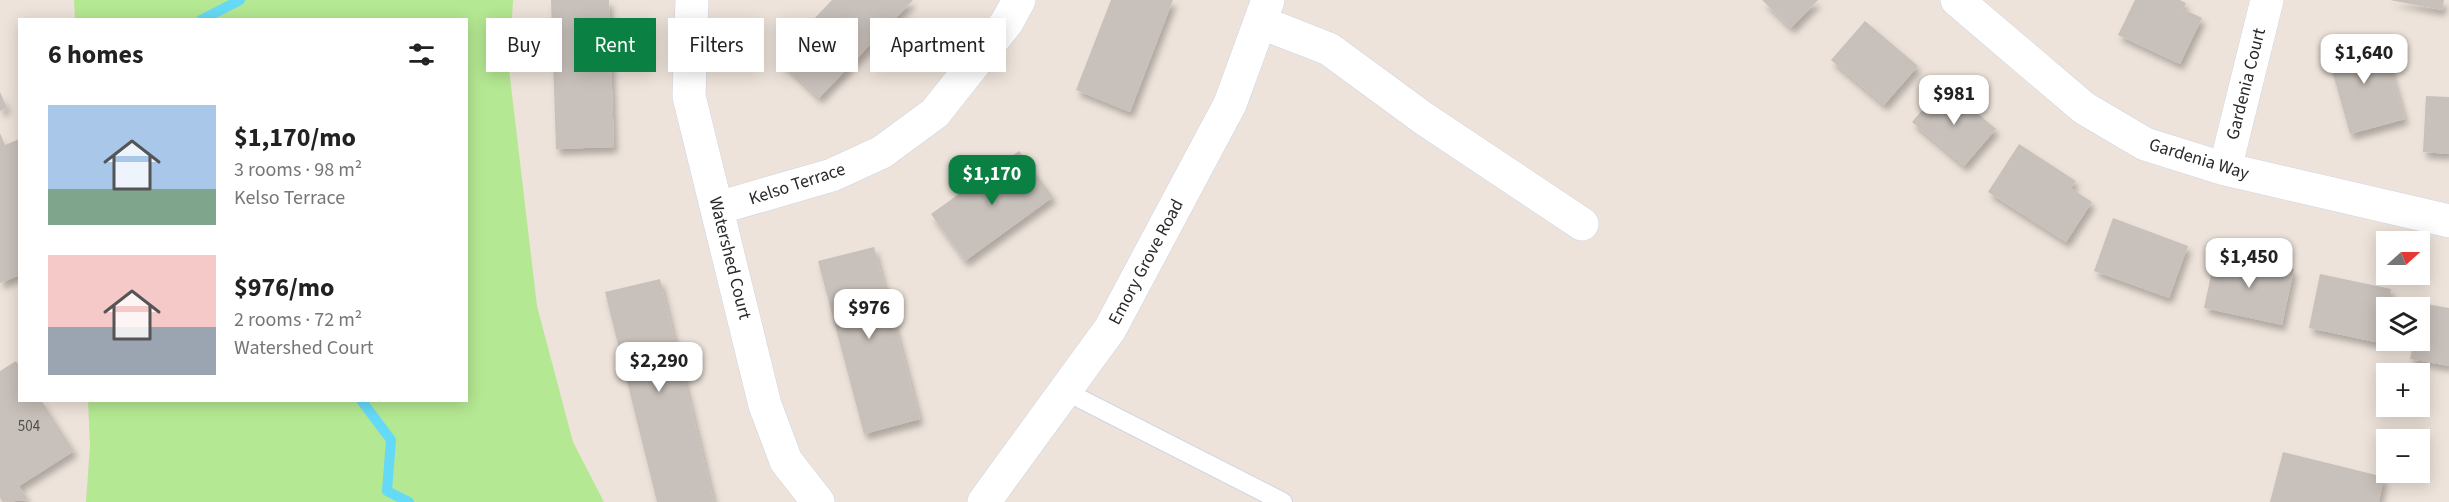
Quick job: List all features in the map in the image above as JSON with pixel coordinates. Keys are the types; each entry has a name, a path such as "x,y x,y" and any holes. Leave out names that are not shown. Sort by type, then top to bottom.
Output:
{"street":[{"name":"Watershed Court","path":"692,0 689,96 765,405 786,461 818,502"},
{"name":"Kelso Terrace","path":"718,208 832,175 882,152 934,113 1007,22 1019,0"},
{"name":"Gardenia Way","path":"1957,0 2084,108 2145,144 2225,169 2449,221"},
{"name":"Gardenia Court","path":"2225,169 2267,0"},
{"path":"1264,11 1329,49 1423,118 1582,224"},
{"name":"Emory Grove Road","path":"984,502 1110,329 1230,104 1264,11"}],"lane":[{"path":"1065,392 1283,502"}],"green space":[{"path":"74,0 513,0 512,18 486,18 486,72 509,72 537,306 573,442 604,502 86,502 90,445 88,402 468,402 468,18 75,18"}],"building":[{"path":"551,0 609,0 610,18 574,18 574,72 611,72 614,147 556,149 553,72 562,72 562,18 552,18"},
{"path":"832,0 913,0 896,18 870,18 870,45 858,57 858,18 815,18"},
{"path":"1111,0 1173,0 1130,112 1076,90"},
{"path":"1762,0 1818,0 1791,28"},
{"path":"2135,0 2180,0 2186,3 2183,9 2202,18 2180,64 2118,35"},
{"path":"2390,0 2444,0 2442,10"},
{"path":"1865,21 1918,66 1884,105 1831,60"},
{"path":"2363,35 2369,58 2386,53 2405,119 2350,134 2325,45"},
{"path":"792,72 844,72 819,98"},
{"path":"1944,85 1996,129 1964,166 1912,122"},
{"path":"0,92 7,108 0,111"},
{"path":"2426,96 2449,97 2449,154 2423,152"},
{"path":"0,133 5,145 18,140 18,276 0,283"},
{"path":"2019,144 2076,181 2071,188 2092,202 2066,242 1988,192"},
{"path":"1019,151 1053,197 965,261 931,214"},
{"path":"2113,218 2188,246 2169,298 2094,271"},
{"path":"874,247 920,419 864,434 818,261"},
{"path":"2216,252 2294,269 2282,325 2204,308"},
{"path":"2320,274 2391,289 2389,297 2376,297 2376,342 2309,328"},
{"path":"660,279 714,502 657,502 605,292"},
{"path":"2430,305 2449,308 2449,366 2410,359 2412,351 2430,351"},
{"path":"16,361 18,364 18,402 42,402 74,451 19,486 28,500 3,502 0,498 0,371"},
{"path":"2283,452 2376,475 2376,483 2383,483 2379,502 2270,502"}],"waterway":[{"path":"205,18 240,0"},
{"path":"362,402 391,440 387,491 409,502"}]}
